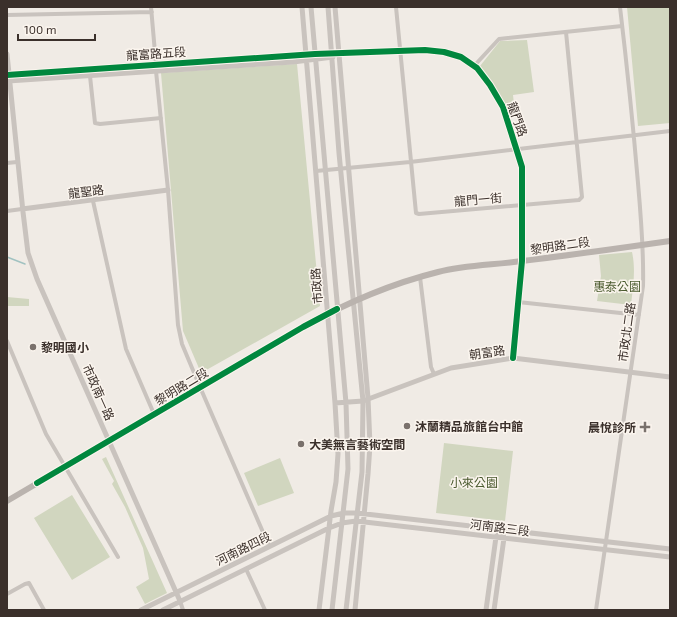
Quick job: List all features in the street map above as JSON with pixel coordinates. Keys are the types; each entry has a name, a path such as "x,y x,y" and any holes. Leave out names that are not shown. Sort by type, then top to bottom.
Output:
{"main road":[{"name":"黎明路二段","path":"7,501 328,313 381,289 420,277 456,269 670,241"}],"street":[{"name":"市政路","path":"302,7 328,313 338,454 318,610"},
{"name":"市政路","path":"311,7 346,403 348,469 332,610"},
{"path":"328,7 340,168 362,401 362,472 346,610"},
{"path":"336,7 335,13 338,55 368,398 370,445 365,514 355,610"},
{"name":"龍門一街","path":"396,7 410,162 416,213 419,214 579,200 582,197 566,32"},
{"name":"市政北二路","path":"596,610 643,286 643,245 634,135 620,7"},
{"path":"7,15 151,9 156,64"},
{"path":"474,66 498,39 622,26"},
{"name":"龍門路","path":"306,58 401,51 425,50 444,52 461,58 474,66 490,85 504,107 522,167 522,261 513,358"},
{"name":"市政南一路","path":"7,54 8,81 28,253 37,279 183,610"},
{"name":"龍富路五段","path":"8,75 156,64 306,58"},
{"name":"龍富路五段","path":"8,81 156,71 306,58"},
{"path":"156,71 168,190 178,325 182,344 269,546"},
{"path":"90,76 95,123 100,124 161,118"},
{"path":"316,171 410,162 670,131"},
{"path":"7,162 17,162"},
{"name":"龍聖路","path":"7,211 93,201 168,190"},
{"path":"93,201 126,349 154,414"},
{"path":"420,277 431,367 434,374"},
{"path":"518,302 639,315"},
{"path":"7,341 46,434 118,557"},
{"name":"朝富路","path":"335,403 362,401 451,368 513,358 670,377"},
{"name":"河南路四段","path":"141,610 331,516 344,513 357,513"},
{"name":"河南路三段","path":"357,513 670,549"},
{"name":"河南路三段","path":"329,528 356,520 670,557"},
{"name":"河南路四段","path":"163,610 329,528"},
{"path":"486,610 496,537 502,530"},
{"path":"494,610 504,538 502,530"},
{"path":"246,569 265,610"},
{"path":"7,594 29,583 44,610"}],"green space":[{"path":"627,7 670,7 670,123 638,126"},
{"path":"527,40 534,92 513,95 514,104 507,107 493,83 480,66 500,41"},
{"path":"297,64 320,306 201,373 183,331 161,73"},
{"name":"惠泰公園","path":"632,252 634,272 631,305 597,301 601,276 599,255"},
{"path":"7,297 29,299 29,306 7,306"},
{"name":"小來公園","path":"444,443 513,451 505,521 436,513"},
{"path":"106,457 167,593 145,604 136,587 149,579 143,548 125,507 112,484 114,481 102,459"},
{"path":"280,458 294,493 258,506 244,473"},
{"path":"72,495 110,557 72,580 34,518"}],"waterway":[{"path":"7,257 25,264"}],"cycle path":[{"path":"7,75 315,54 425,50 444,52 461,57 477,68 490,85 503,107 522,167 522,261 513,358"},
{"path":"37,483 303,327 337,309"}],"place":[{"name":"黎明國小","path":"33,347"},
{"name":"沐蘭精品旅館台中館","path":"407,426"},
{"name":"晨悅診所","path":"645,427"},
{"name":"大美無言藝術空間","path":"301,444"}]}
